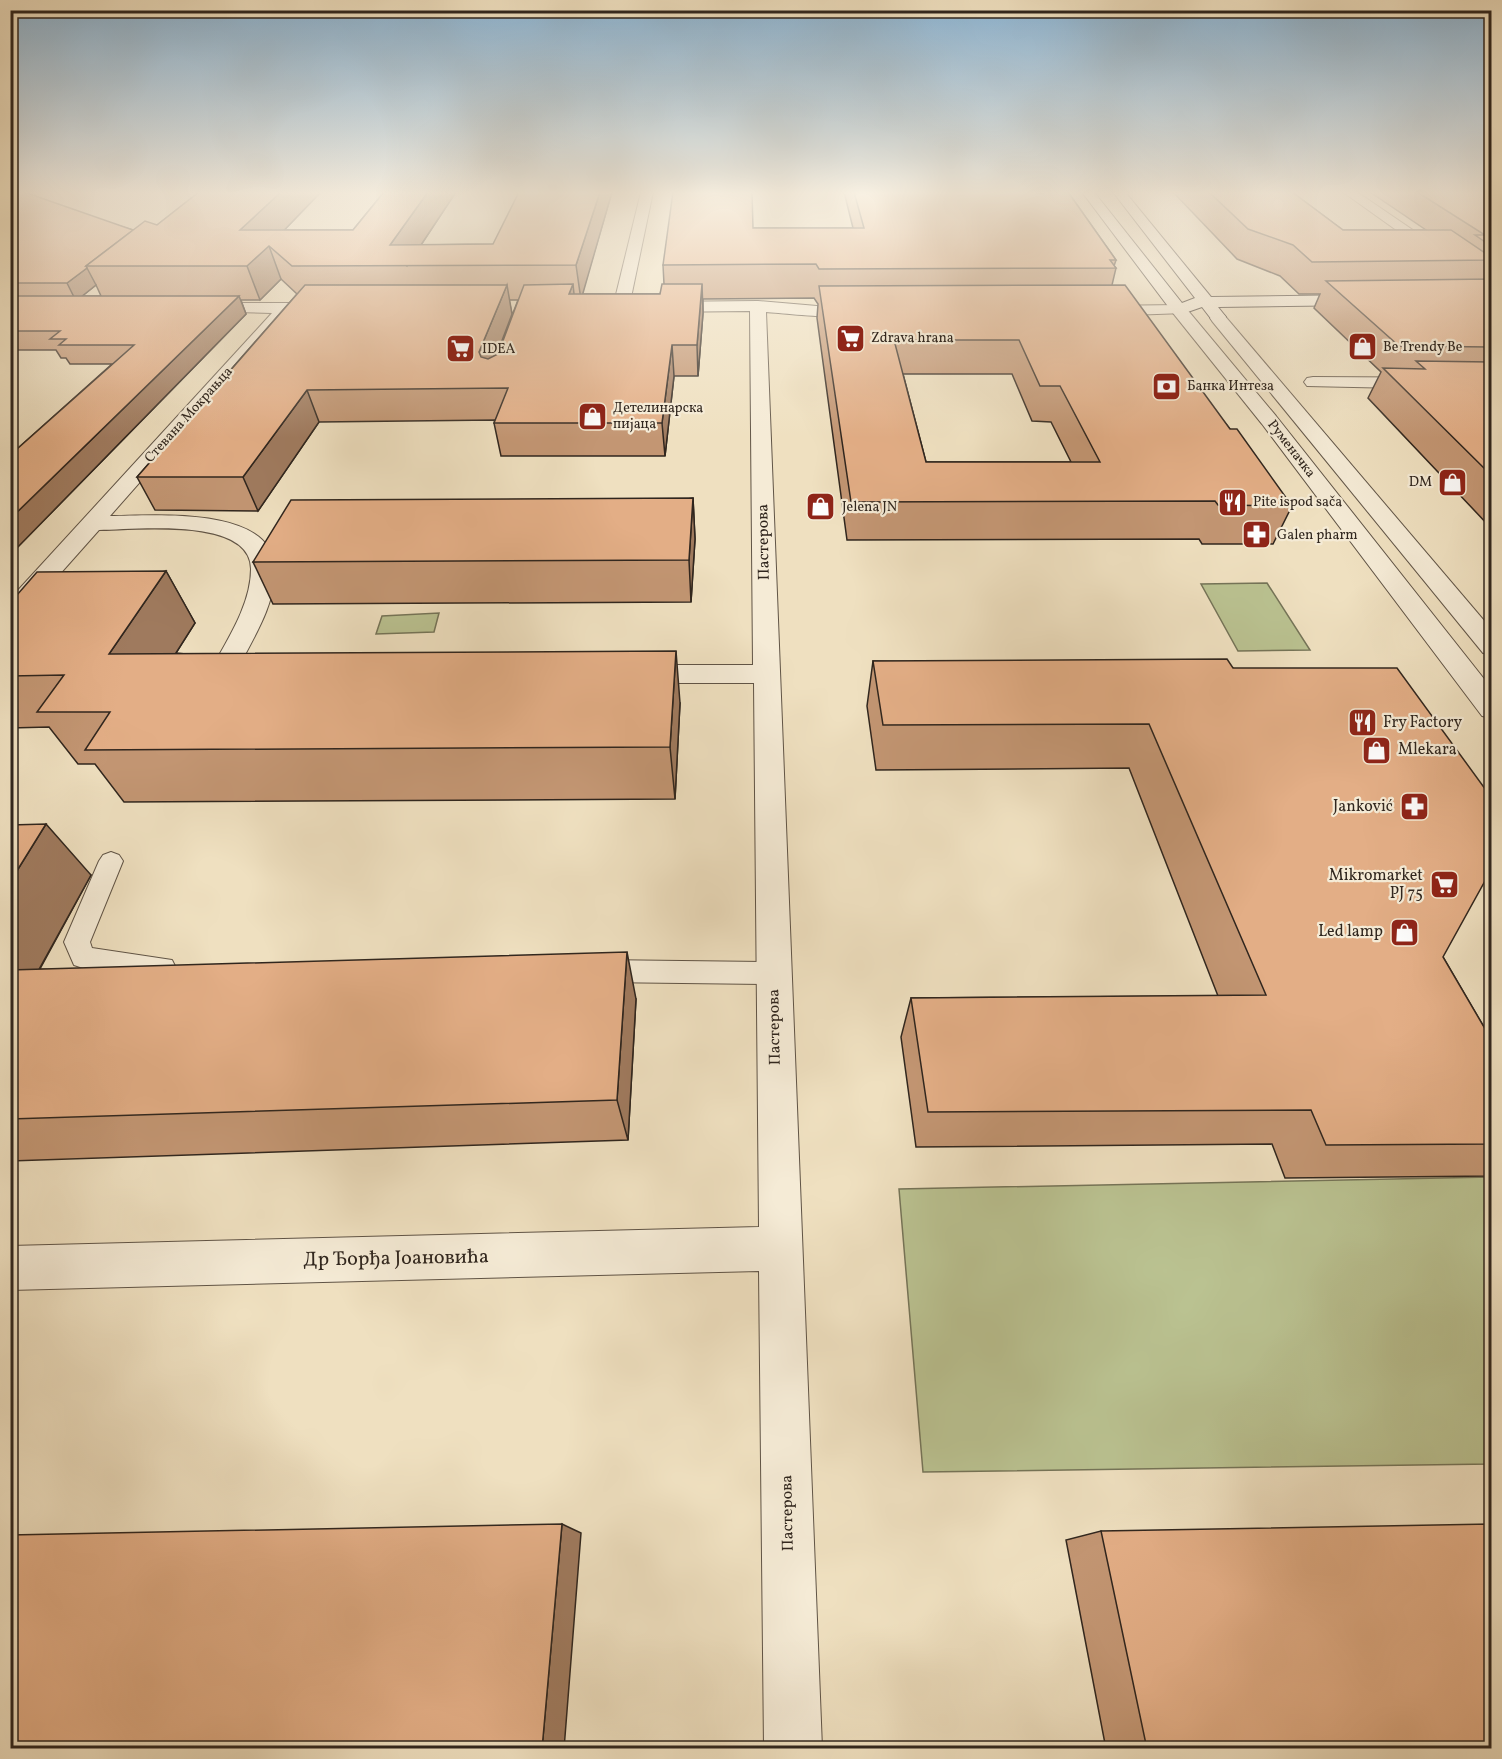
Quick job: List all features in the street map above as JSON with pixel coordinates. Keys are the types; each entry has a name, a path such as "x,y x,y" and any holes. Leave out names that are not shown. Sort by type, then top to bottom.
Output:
{"street":[{"path":"633,307 637,274"},
{"name":"Руменачка","path":"1151,274 1269,420 1491,709"},
{"name":"Руменачка","path":"1185,274 1218,318 1491,647"},
{"path":"1463,274 1488,296"},
{"path":"1179,310 1194,303 1207,302 1374,300"},
{"path":"600,307 758,306 818,311 875,311"},
{"name":"Пастерова","path":"758,306 793,1749"},
{"path":"183,308 348,308"},
{"name":"Стевана Мокрањца","path":"10,615 285,308"},
{"path":"1090,311 1179,310 1218,318 1261,318"},
{"path":"1313,382 1491,384"},
{"path":"92,523 198,524 229,529 254,545 263,567 259,592 238,644 221,675 268,675"},
{"path":"616,674 767,674"},
{"name":"Др Ђорђа Јоановића","path":"10,1268 781,1248"}],"lane":[{"path":"111,861 77,942 83,957 141,968 189,969"},
{"path":"571,971 774,973"}],"green space":[{"path":"1267,583 1310,650 1238,651 1201,584"},
{"path":"439,613 434,632 376,634 382,616"},
{"path":"1491,1177 1491,1464 923,1472 899,1189"}],"building":[{"path":"10,274 79,274 67,283 10,283"},
{"path":"1491,279 1491,347 1399,346 1326,281"},
{"path":"573,284 569,294 660,294 662,284 702,284 697,345 672,345 662,423 494,423 508,388 307,390 243,477 137,477 305,285 507,285 479,352 481,357 488,359 498,354 524,285"},
{"path":"1125,285 1230,429 1237,429 1292,506 1218,505 1215,501 851,502 819,286","holes":["894,340 1019,340 1040,386 1060,386 1100,462 926,462"]},
{"path":"10,296 239,296 10,519 10,449 17,449 134,345 59,345 66,339 50,339 60,331 10,331"},
{"path":"1416,361 1491,362 1491,475 1383,368 1425,369"},
{"path":"693,498 689,560 253,562 291,500"},
{"path":"166,571 109,654 676,651 670,747 85,750 110,712 37,712 64,675 10,676 10,603 37,572"},
{"path":"1227,659 1233,668 1397,668 1491,797 1491,870 1443,957 1491,1039 1491,1144 1326,1145 1311,1110 928,1112 911,998 1266,995 1149,724 883,725 873,661"},
{"path":"46,824 10,882 10,825"},
{"path":"627,952 617,1100 10,1119 10,970"},
{"path":"562,1524 542,1749 10,1749 10,1535"},
{"path":"1491,1524 1491,1749 1147,1749 1101,1531"}],"place":[{"name":"Zdrava hrana","path":"850,338"},
{"name":"Be Trendy Be","path":"1362,347"},
{"name":"IDEA","path":"461,349"},
{"name":"Банка Интеза","path":"1166,386"},
{"name":"Детелинарска пијаца","path":"592,416"},
{"name":"DM","path":"1453,482"},
{"name":"Pite ispod sača","path":"1232,502"},
{"name":"Jelena JN","path":"821,507"},
{"name":"Galen pharm","path":"1256,535"},
{"name":"Fry Factory","path":"1362,723"},
{"name":"Mlekara","path":"1377,750"},
{"name":"Janković","path":"1414,807"},
{"name":"Mikromarket PJ 75","path":"1444,885"},
{"name":"Led lamp","path":"1404,932"}]}
